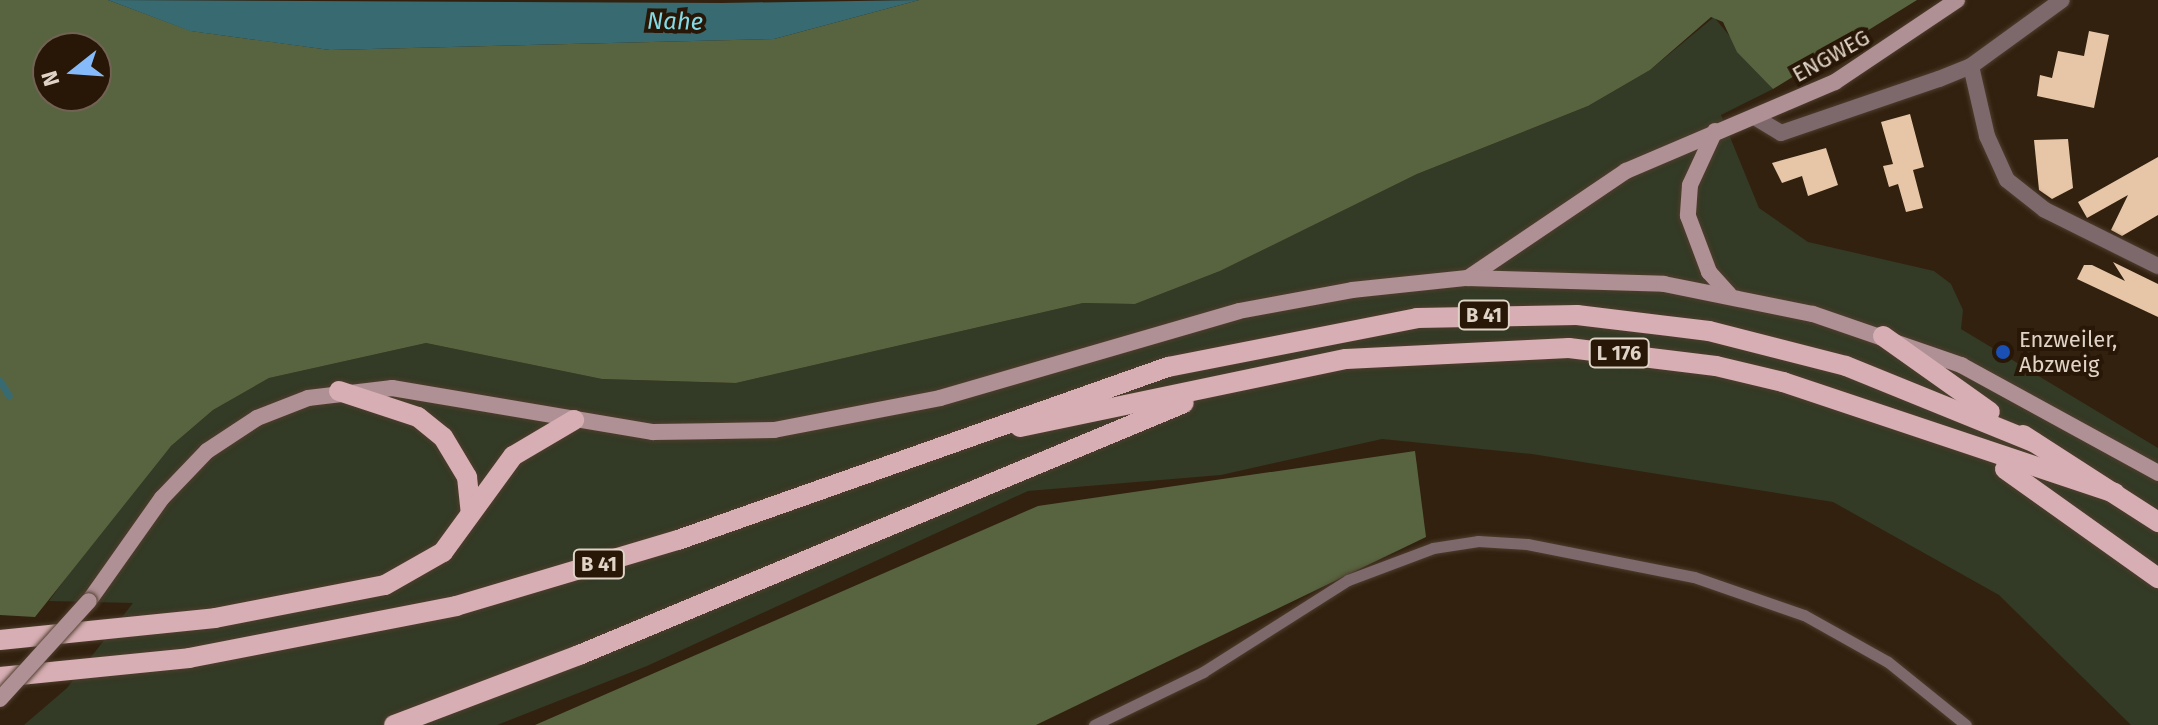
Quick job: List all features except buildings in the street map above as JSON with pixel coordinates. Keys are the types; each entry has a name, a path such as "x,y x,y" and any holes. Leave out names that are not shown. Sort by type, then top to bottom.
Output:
{"main road":[{"name":"ENGWEG","path":"1467,278 1626,171 1715,131 1756,118 1873,61 1957,0"},
{"path":"1715,131 1690,185 1688,216 1709,272 1729,294"},
{"path":"0,699 89,601 162,498 207,451 281,407 339,391 423,392 574,420 694,433 814,425 940,398 1239,311 1352,290 1467,278 1598,278 1729,294 1883,336 2027,397 2158,473"},
{"name":"B 41","path":"0,677 189,658 456,606 678,540 932,446 1168,367 1263,344 1417,318 1497,314 1643,322 1788,349 1918,391 2033,442 2158,522"},
{"path":"1883,336 2033,442"},
{"name":"L 176","path":"932,446 1346,359 1435,351 1569,348 1648,356 1783,382 1974,451 2032,484 2158,578"},
{"path":"394,725 579,655 1096,436 1252,378"},
{"path":"339,391 418,417 443,437 467,477 471,513"},
{"path":"0,640 215,618 385,585 443,552 513,456 574,420"},
{"path":"1974,451 2115,493"}],"street":[{"path":"1756,118 1771,131 1801,128 1971,66 2062,0"},
{"path":"1971,66 1987,136 2007,180 2045,210 2158,266"}],"lane":[{"path":"1094,725 1203,672 1348,580 1433,548 1478,541 1527,544 1694,577 1804,615 1888,662 1966,725"}],"green space":[{"path":"0,0 108,0 191,31 330,50 774,39 919,0 1917,0 1773,89 1737,52 1723,22 1711,17 1650,70 1588,106 1417,174 1220,271 1135,304 1083,303 736,383 602,379 426,343 269,378 213,410 171,446 35,617 0,615"},
{"path":"1714,17 1773,89 1721,115 1759,208 1808,242 1934,271 1951,284 1963,310 1961,329 2158,448 2158,725 2131,725 1999,595 1833,502 1532,454 1382,439 1221,475 1028,491 647,666 497,725 24,725 67,688 133,603 49,601 133,486 171,446 213,410 269,378 426,343 602,379 736,383 1083,303 1135,304 1220,271 1417,174 1588,106 1650,70"},
{"path":"1415,451 1426,537 1036,725 535,725 1038,506"}],"water":[{"name":"Nahe","path":"108,0 721,3 919,0 774,39 330,50 190,31"}],"waterway":[{"path":"0,381 9,396"}],"place":[{"name":"Enzweiler, Abzweig","path":"2003,352"}]}
